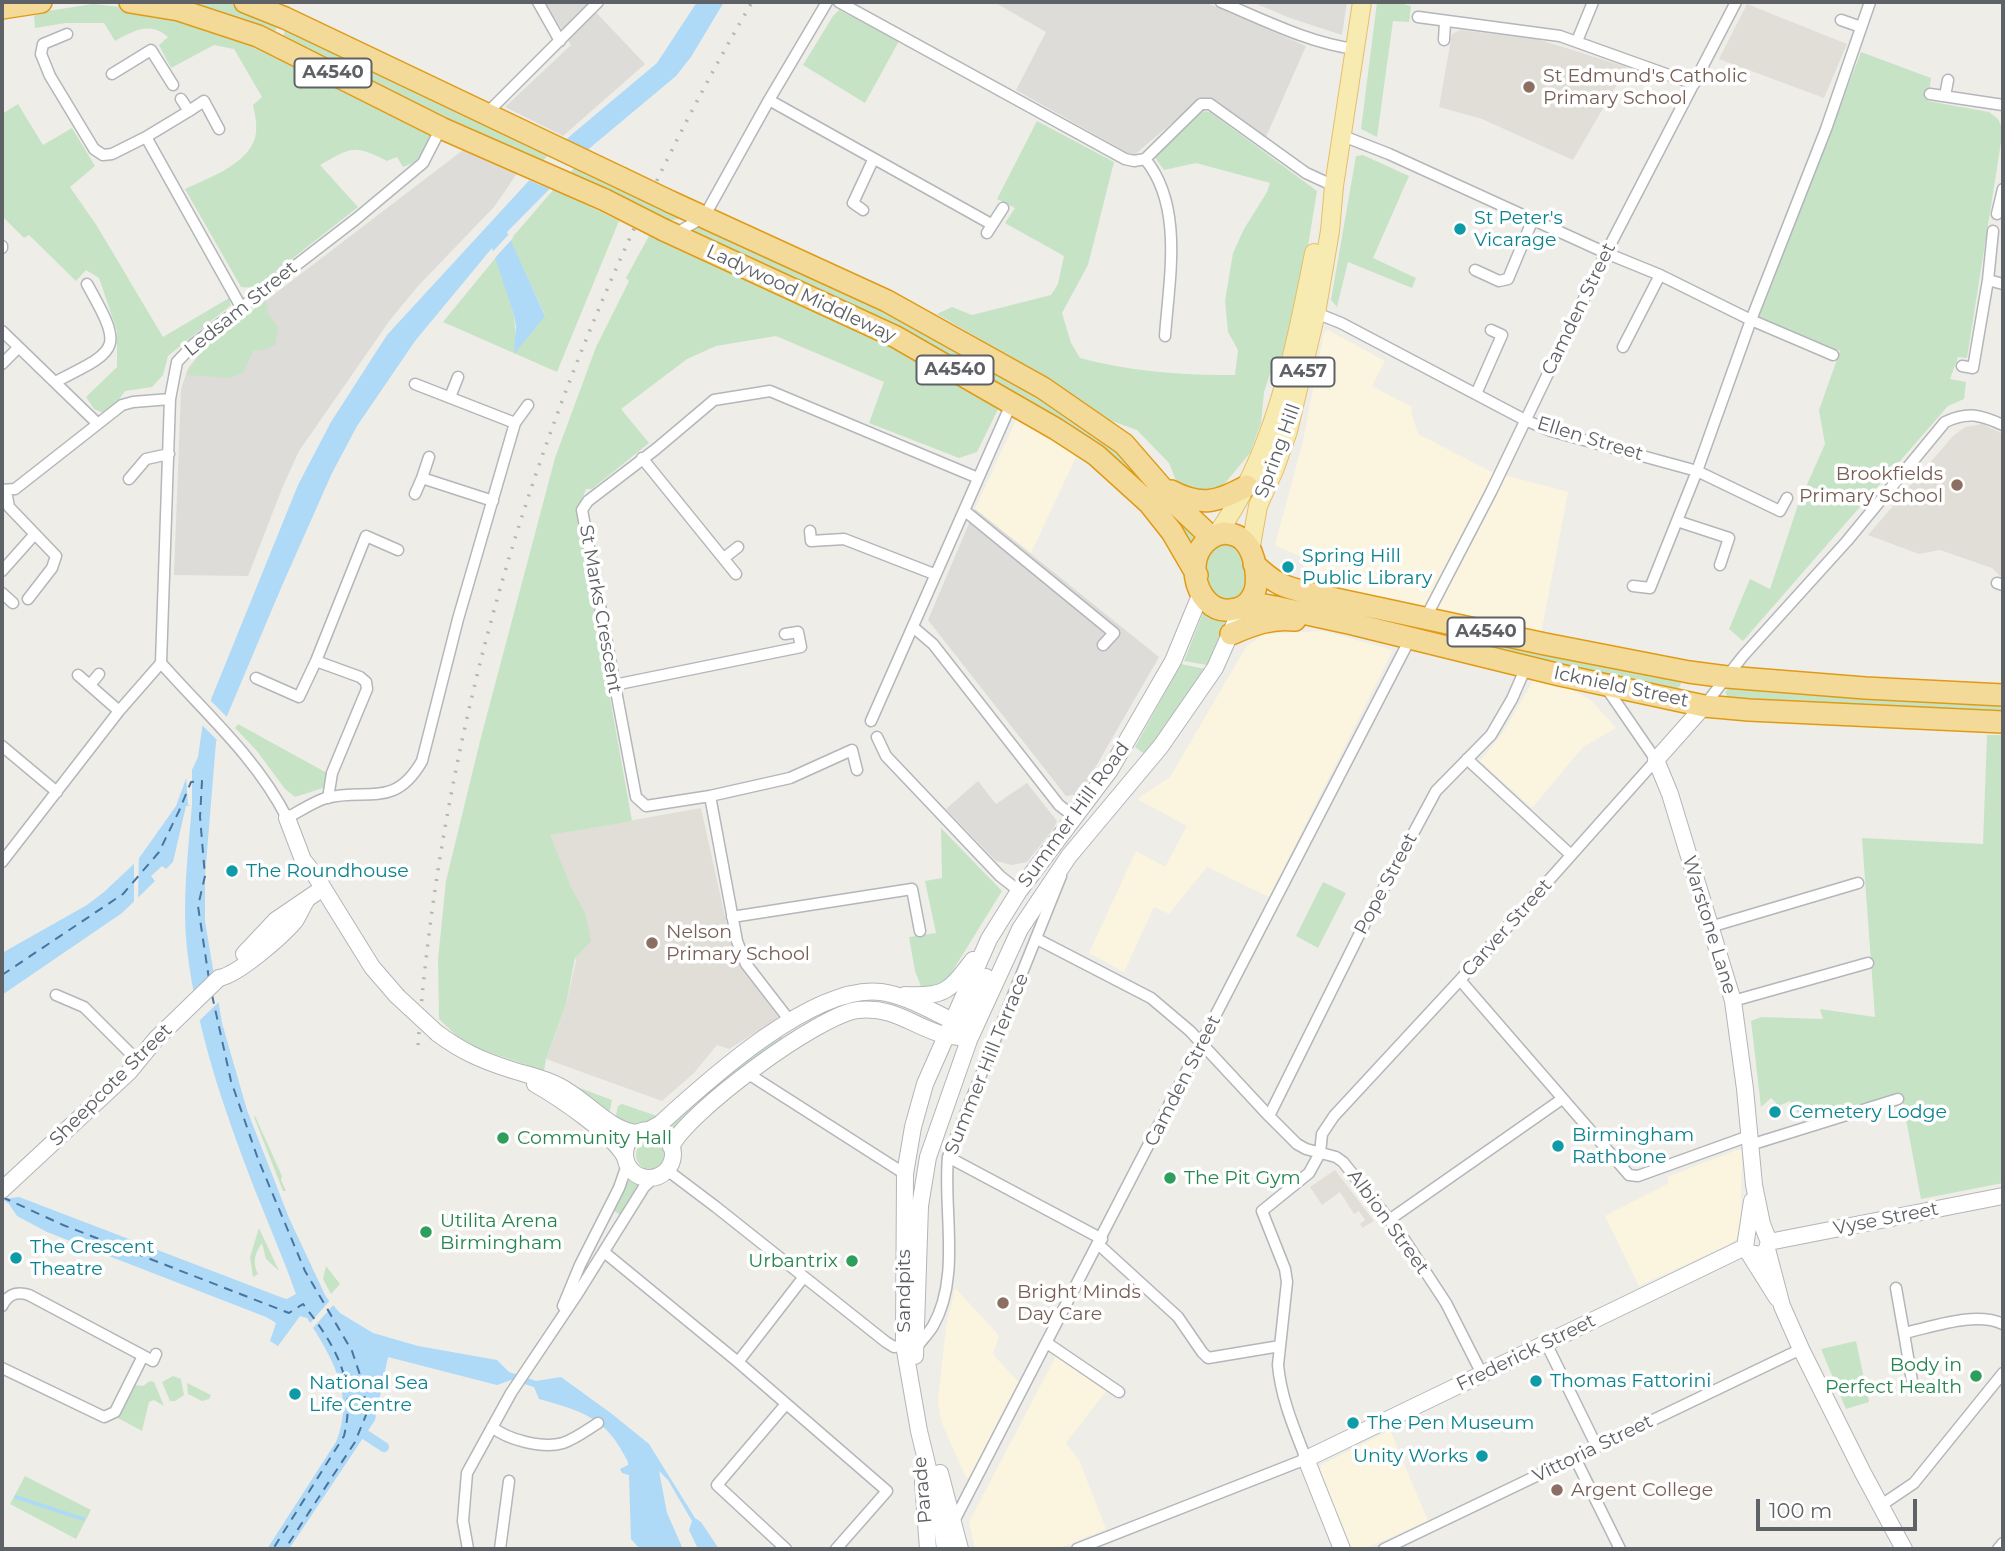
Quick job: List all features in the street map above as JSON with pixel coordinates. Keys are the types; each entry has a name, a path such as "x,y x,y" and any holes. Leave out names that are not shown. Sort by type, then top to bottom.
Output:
{"highway":[{"path":"2,8 41,2"},
{"name":"A4540","path":"130,2 206,18 275,44 441,128"},
{"name":"A4540","path":"245,2 285,18 487,113"},
{"path":"275,44 285,18"},
{"name":"Ladywood Middleway","path":"487,113 594,166 887,301 1043,388 1124,444 1176,504 1214,535"},
{"name":"Ladywood Middleway","path":"441,128 605,200 896,337 1012,402 1096,455 1132,487 1172,532 1199,584"},
{"name":"A4540","path":"1160,485 1197,502 1209,502 1247,486"},
{"name":"A4540","path":"1214,535 1224,533 1237,536 1245,541 1252,558"},
{"name":"Spring Hill","path":"1199,584 1197,553 1204,541 1214,535"},
{"name":"Spring Hill","path":"1243,607 1256,588 1252,558"},
{"name":"Icknield Street","path":"1252,558 1271,581 1280,586 1645,664 1727,677 2003,695"},
{"name":"A4540","path":"1199,584 1207,603 1218,609 1243,607"},
{"name":"Icknield Street","path":"1243,607 1259,604 1275,607 1704,706 2003,722"},
{"name":"A4540","path":"1231,634 1273,620 1353,624"}],"main road":[{"name":"Spring Hill","path":"1252,558 1258,506 1288,430 1316,313 1362,2"},
{"name":"Spring Hill","path":"1214,535 1234,511 1247,486 1284,387 1319,233 1334,186"}],"street":[{"path":"538,2 560,41"},
{"path":"487,113 598,2"},
{"path":"669,232 705,217 827,2"},
{"path":"839,2 1125,159 1145,159 1201,104 1210,104 1306,173 1334,186"},
{"path":"1221,2 1283,27 1355,50"},
{"path":"1577,41 1593,2"},
{"name":"Camden Street","path":"1425,619 1491,492 1606,253 1736,2"},
{"path":"1633,586 1650,588 1826,129 1870,2"},
{"path":"1419,17 1560,36 1694,84"},
{"path":"1840,20 1861,27"},
{"path":"1444,40 1445,22"},
{"path":"67,34 43,44 41,54 50,76 94,149 103,155 112,154 146,137 204,101 219,129"},
{"path":"113,74 151,50 173,85"},
{"path":"1945,96 1948,80"},
{"path":"1930,94 2003,105"},
{"path":"181,99 189,111"},
{"path":"769,100 989,229 1003,208"},
{"name":"Ledsam Street","path":"161,663 170,398 177,362 194,344 356,219 423,163 441,128"},
{"path":"1343,136 1660,275 1751,320 1833,355"},
{"path":"146,137 241,307"},
{"path":"1145,159 1155,171 1168,204 1171,228 1165,336"},
{"path":"863,210 853,203 873,160"},
{"path":"1997,214 2003,189"},
{"path":"1475,270 1499,281 1508,279 1533,219"},
{"path":"1962,366 1973,368 1988,280 1993,231"},
{"path":"1623,347 1660,275"},
{"path":"1988,280 2003,284"},
{"path":"55,382 103,358 109,349 109,326 87,284"},
{"name":"Ellen Street","path":"1316,313 1551,431 1697,471 1780,511 1787,498"},
{"path":"1476,394 1502,335 1491,330"},
{"path":"2,331 97,423"},
{"path":"2,364 18,348"},
{"path":"450,397 458,377"},
{"path":"415,384 515,423"},
{"name":"St Marks Crescent","path":"710,796 646,806 636,797 583,510 588,501 714,400 770,391 978,478"},
{"path":"28,599 52,568 56,556 9,507 4,491 15,489 122,405 133,401 170,398"},
{"path":"871,721 1012,402"},
{"path":"287,818 328,798 388,794 415,772 422,761 458,619 515,423 528,405"},
{"path":"1704,706 1847,541 1945,422 1964,414 1986,418 2003,425"},
{"path":"130,479 146,459 169,454"},
{"path":"415,494 429,457"},
{"path":"642,458 736,574"},
{"path":"422,478 493,502"},
{"path":"964,511 1115,633 1103,645"},
{"path":"1677,521 1729,538 1720,565"},
{"path":"810,531 811,541 844,539 934,574"},
{"path":"2,571 34,535"},
{"path":"256,678 299,697 366,536 398,550"},
{"path":"724,558 738,547"},
{"name":"Summer Hill Road","path":"958,1037 951,1020 989,939 1019,891 1111,770 1173,661 1199,584"},
{"path":"2,593 13,603"},
{"name":"Summer Hill Road","path":"958,1037 990,969 1069,856 1161,746 1214,668 1243,607"},
{"path":"913,627 933,644 1059,805 1076,818"},
{"path":"614,685 801,647 798,632 785,633"},
{"name":"Camden Street","path":"953,1523 1411,637"},
{"path":"316,661 360,677 366,682 367,689 332,773 328,798"},
{"path":"2,862 119,711 161,663 227,734 271,788 287,818 303,860 372,967 397,996 459,1050 508,1069 544,1079 568,1091 629,1132 664,1136 671,1147 671,1162 644,1187 511,1393 467,1473 463,1521 468,1549"},
{"name":"Pope Street","path":"1269,1116 1366,921 1436,791 1490,735 1513,699 1526,667"},
{"path":"90,685 99,674"},
{"path":"78,675 119,711"},
{"name":"Warstone Lane","path":"1604,685 1656,760 1670,794 1733,1001 1754,1185 1783,1306"},
{"name":"Carver Street","path":"1280,1346 1287,1282 1285,1269 1262,1211 1308,1173 1320,1153 1322,1134 1334,1116 1460,980 1704,706"},
{"path":"877,737 886,756 1000,876 1019,891"},
{"path":"2,746 57,792"},
{"path":"790,1021 746,964 737,941 710,796 790,778 852,750 856,770"},
{"path":"1467,759 1571,855"},
{"name":"Summer Hill Road","path":"1037,939 1069,856"},
{"name":"Sheepcote Street","path":"3,1189 129,1072 156,1039 188,1015 276,920 306,901 319,881"},
{"path":"1710,927 1858,883"},
{"path":"732,917 912,889 920,931"},
{"path":"555,1325 580,1265 622,1180 627,1143 660,1124 725,1066 790,1021 854,993 930,996 942,993 954,985 989,939"},
{"name":"Albion Street","path":"1037,939 1151,998 1170,1012 1297,1144 1336,1157 1343,1162 1390,1220 1446,1303 1482,1374"},
{"name":"Summer Hill Terrace","path":"909,1348 933,1326 946,1282 948,1157 1037,939"},
{"path":"1733,1001 1868,963"},
{"path":"1460,980 1629,1175 1638,1176 1898,1099"},
{"path":"56,995 84,1007 137,1060"},
{"path":"892,995 951,1020"},
{"path":"671,1147 686,1126 747,1073 832,1020 855,1010 884,1010 958,1037"},
{"name":"Sandpits","path":"945,1549 919,1431 909,1348 905,1174 912,1126 925,1084 958,1037"},
{"name":"Sandpits","path":"958,1037 928,1157 920,1206 909,1348 960,1549"},
{"path":"508,1069 545,1090 620,1147 633,1173 640,1177 660,1174 716,1207 886,1342 894,1347 909,1348"},
{"path":"747,1073 905,1174"},
{"path":"1390,1220 1562,1099"},
{"path":"948,1157 1100,1242 1178,1317 1208,1357 1280,1346 1278,1365 1284,1395 1342,1549"},
{"name":"Warstone Lane","path":"1754,1185 1747,1245 1783,1306 1801,1349 1880,1506 1905,1549"},
{"name":"Vyse Street","path":"1747,1245 1758,1255 1768,1243 2003,1196"},
{"name":"Frederick Street","path":"1306,1458 1747,1245"},
{"path":"604,1252 738,1362 887,1491 836,1549"},
{"path":"738,1362 803,1278"},
{"path":"1896,1288 1913,1387"},
{"path":"2,1368 104,1417 115,1412 153,1359 29,1295 21,1293 4,1301"},
{"path":"1904,1333 1971,1320 1992,1320 2003,1324"},
{"path":"1047,1343 1119,1392"},
{"path":"1545,1343 1597,1447"},
{"name":"Vittoria Street","path":"1384,1549 1801,1349"},
{"path":"1880,1506 1914,1483 2003,1373"},
{"path":"786,1404 717,1485 786,1549"},
{"path":"492,1427 517,1438 544,1444 561,1444 598,1423"},
{"name":"Parade","path":"919,1431 928,1549"},
{"path":"1077,1549 1252,1482 1306,1458"},
{"path":"1574,1458 1620,1549"},
{"path":"500,1549 509,1481"},
{"path":"1998,1549 2003,1543"}],"shaded area":[{"path":"545,2 591,2 589,5 645,64 563,136 505,107 571,45"},
{"path":"994,2 1205,2 1306,46 1266,137 1212,102 1199,100 1133,156 1016,90 1046,32"},
{"path":"1252,2 1347,2 1342,35 1290,18"},
{"path":"1747,4 1847,44 1824,98 1719,59"},
{"name":"St Edmund's Catholic Primary School","path":"1460,30 1537,39 1627,67 1573,160 1482,119 1439,107 1452,34"},
{"path":"463,150 518,172 494,207 418,286 390,320 299,451 248,576 174,575 181,389 188,368 204,348"},
{"path":"1328,330 1385,361 1372,386 1412,407 1418,434 1490,471 1568,492 1541,634 1395,599 1297,582 1306,559 1275,545 1303,441 1324,332"},
{"path":"1017,418 1076,457 1031,553 975,509"},
{"name":"Brookfields Primary School","path":"1982,424 2003,434 2003,579 1992,568 1940,550 1919,554 1868,535 1953,436 1965,427"},
{"path":"975,509 1159,657 1080,794 1066,796 928,620"},
{"path":"1323,631 1393,650 1269,897 1207,867 1169,914 1154,907 1124,972 1089,953 1136,851 1165,867 1187,826 1137,799 1170,777 1246,647 1264,634"},
{"path":"1533,681 1566,687 1591,700 1616,728 1583,747 1532,808 1480,761 1502,734"},
{"path":"978,781 996,804 1027,783 1057,821 1027,862 1012,865 996,861 946,809"},
{"name":"Nelson Primary School","path":"701,808 727,926 741,968 779,1018 729,1049 717,1045 694,1073 662,1101 546,1059 566,1004 576,961 549,835"},
{"path":"1742,1150 1740,1236 1728,1245 1639,1286 1605,1216 1669,1183 1667,1177"},
{"path":"1335,1170 1374,1221 1362,1228 1360,1224 1365,1220 1359,1211 1354,1214 1340,1192 1322,1205 1310,1187"},
{"path":"955,1288 996,1332 999,1337 993,1354 1020,1384 972,1477 966,1478 941,1421 938,1400 946,1327"},
{"path":"1056,1356 1106,1391 1066,1443 1079,1460 1106,1529 1057,1549 975,1549 969,1522"},
{"path":"1390,1430 1428,1521 1364,1549 1352,1549 1320,1472 1321,1465"}],"green space":[{"path":"157,2 231,2 247,6 278,25 273,36"},
{"path":"1377,2 1396,2 1411,6 1409,22 1393,21 1377,137 1361,129"},
{"path":"93,4 132,8 196,21 322,75 433,135 422,155 403,167 397,157 387,161 359,150 346,151 320,165 358,207 255,288 241,287 185,189 228,168 247,153 256,133 253,105 262,97 234,49 214,45 171,68 159,45 168,37 154,29 141,29 115,41 104,23 66,23 35,28 34,16 41,12"},
{"path":"839,10 899,41 865,103 803,65"},
{"path":"285,29 690,217 663,222 468,133 283,38"},
{"path":"1861,52 1931,78 1928,101 1989,112 1998,119 2003,130 1967,358 1958,357 1950,379 1966,382 1964,399 1948,406 1743,641 1729,629 1750,579 1770,589 1798,505 1825,444 1819,410 1840,351 1759,317"},
{"path":"18,104 43,145 72,128 95,166 70,187 97,226 163,337 229,298 231,305 168,356 163,375 152,387 125,391 108,415 94,409 86,397 117,367 117,331 99,278 86,270 76,281 29,235 24,238 2,216 2,114"},
{"path":"1204,111 1210,112 1317,191 1303,277 1284,351 1270,374 1264,392 1261,423 1250,453 1215,491 1196,493 1177,483 1169,463 1137,430 1112,421 937,314 952,307 972,315 1051,295 1058,284 1064,256 1005,223 1015,208 997,199 1037,121 1114,162 1088,265 1062,313 1071,343 1080,358 1157,372 1235,375 1238,350 1228,332 1225,301 1233,253 1270,183 1196,163 1164,170 1153,155 1177,130"},
{"path":"1363,155 1409,176 1373,258 1416,278 1412,288 1348,262 1337,307 1331,300 1356,156"},
{"path":"554,189 619,221 557,372 443,322 497,256 514,315 516,339 545,315 510,240"},
{"path":"707,225 853,292 1042,395 1120,449 1197,533 1188,546 1116,464 686,231"},
{"path":"657,231 1001,403 977,452 959,458 869,423 884,382 776,336 716,346 687,359 621,409 649,443 592,489 586,489 577,513 632,821 550,835 571,887 585,913 591,941 575,958 566,1004 544,1071 465,1044 439,1019 438,959 446,881 555,458 596,347 629,281 626,278 650,234"},
{"path":"266,300 268,314 278,327 275,345 265,350 253,351 243,373 230,378 186,375 204,348"},
{"path":"1221,542 1237,547 1245,560 1245,588 1236,600 1225,600 1208,590 1203,566 1209,549"},
{"path":"1326,604 1612,668 1679,679 1681,684 1677,690 1612,679 1325,609"},
{"path":"1203,613 1230,622 1207,665 1184,661"},
{"path":"1181,664 1205,669 1146,755 1135,747"},
{"path":"1730,686 2003,702 2003,718 1728,698 1725,692"},
{"path":"238,724 327,773 323,788 295,797 285,789 257,751 235,728"},
{"path":"1987,735 2003,735 2003,1183 1921,1199 1901,1093 1806,1124 1790,1101 1779,1106 1771,1098 1761,1107 1751,1021 1761,1017 1823,1019 1820,1009 1875,1017 1862,838 1983,844"},
{"path":"941,828 1002,891 950,975 945,981 922,989 915,971 909,937 936,933 925,881 942,878"},
{"path":"1323,882 1346,893 1318,948 1296,936"},
{"path":"781,1035 787,1045 672,1134 664,1128 732,1067"},
{"path":"577,1087 612,1100 609,1115 575,1090"},
{"path":"622,1104 657,1116 635,1128 615,1119 618,1106"},
{"path":"255,1116 282,1176 286,1191 283,1191"},
{"path":"650,1141 660,1145 664,1155 660,1165 650,1169 640,1165 636,1155 640,1145"},
{"path":"630,1178 639,1183 620,1215 613,1210"},
{"path":"259,1228 279,1271 266,1259 262,1243 255,1258 258,1274 253,1277 250,1257"},
{"path":"326,1266 340,1284 331,1294 323,1279"},
{"path":"1856,1341 1869,1402 1846,1409 1821,1349"},
{"path":"173,1376 181,1379 184,1395 170,1401 162,1382"},
{"path":"150,1381 154,1382 164,1406 154,1400 149,1402 142,1431 118,1418 134,1385 143,1386"},
{"path":"187,1383 211,1395 209,1399 202,1401 188,1394"},
{"path":"25,1476 91,1510 76,1539 10,1504"}],"water":[{"path":"697,2 724,2 691,57 676,76 591,147 507,232 545,316 514,354 514,315 492,248 415,341 357,426 332,473 216,742 205,876 205,921 222,1023 247,1110 289,1218 326,1297 340,1313 373,1333 418,1346 497,1360 509,1372 536,1381 561,1377 649,1444 695,1518 701,1522 719,1549 698,1549 689,1530 692,1521 668,1480 659,1471 667,1513 683,1549 640,1549 631,1539 629,1475 622,1473 620,1469 628,1465 628,1462 611,1435 592,1418 539,1399 534,1387 511,1380 497,1385 388,1357 375,1420 289,1549 267,1549 336,1442 341,1424 342,1392 338,1377 307,1318 300,1316 278,1346 270,1341 276,1323 266,1317 47,1232 17,1216 2,1199 19,1197 283,1298 287,1299 296,1294 234,1135 198,1012 187,949 185,913 192,805 186,806 173,862 166,869 162,866 151,876 155,881 122,913 2,995 2,953 87,905 137,861 176,806 187,776 198,757 203,722 212,697 298,485 331,422 387,335 570,136 657,63"}],"pier":[{"path":"563,139 591,152 552,190 526,179"},
{"path":"520,222 511,233 513,238 494,259 491,254 475,273 474,272"},
{"path":"208,698 229,719 220,743 199,722"},
{"path":"192,767 192,805 188,805 186,775"},
{"path":"139,851 138,903 134,907 134,858"},
{"path":"215,970 221,1000 198,1022 191,994"},
{"path":"332,1298 335,1303 313,1328 310,1323"}],"waterway":[{"path":"355,1428 384,1447"},
{"path":"16,1497 83,1519"}],"ferry route":[{"path":"2,975 123,894 159,852 191,782 202,781 200,817 205,876 198,906 209,979"},
{"path":"212,995 231,1081 258,1159 305,1271 352,1351 364,1387 366,1415 355,1442 285,1549"},
{"path":"2,1197 63,1225 289,1313 303,1304 325,1335 341,1366 348,1398 347,1417 344,1436 273,1549"}],"railway":[{"path":"418,1045 433,908 456,772 487,637 526,505 572,375 626,247 686,123 752,2"}],"place":[{"name":"St Edmund's Catholic Primary School","path":"1529,87"},
{"name":"St Peter's Vicarage","path":"1460,229"},
{"name":"Brookfields Primary School","path":"1957,485"},
{"name":"Spring Hill Public Library","path":"1288,567"},
{"name":"The Roundhouse","path":"232,871"},
{"name":"Nelson Primary School","path":"652,943"},
{"name":"Cemetery Lodge","path":"1775,1112"},
{"name":"Community Hall","path":"503,1138"},
{"name":"Birmingham Rathbone","path":"1558,1146"},
{"name":"The Pit Gym","path":"1170,1178"},
{"name":"Utilita Arena Birmingham","path":"426,1232"},
{"name":"The Crescent Theatre","path":"16,1258"},
{"name":"Urbantrix","path":"852,1261"},
{"name":"Bright Minds Day Care","path":"1003,1303"},
{"name":"Body in Perfect Health","path":"1976,1376"},
{"name":"Thomas Fattorini","path":"1536,1381"},
{"name":"National Sea Life Centre","path":"295,1394"},
{"name":"The Pen Museum","path":"1353,1423"},
{"name":"Unity Works","path":"1482,1456"},
{"name":"Argent College","path":"1557,1490"}]}
